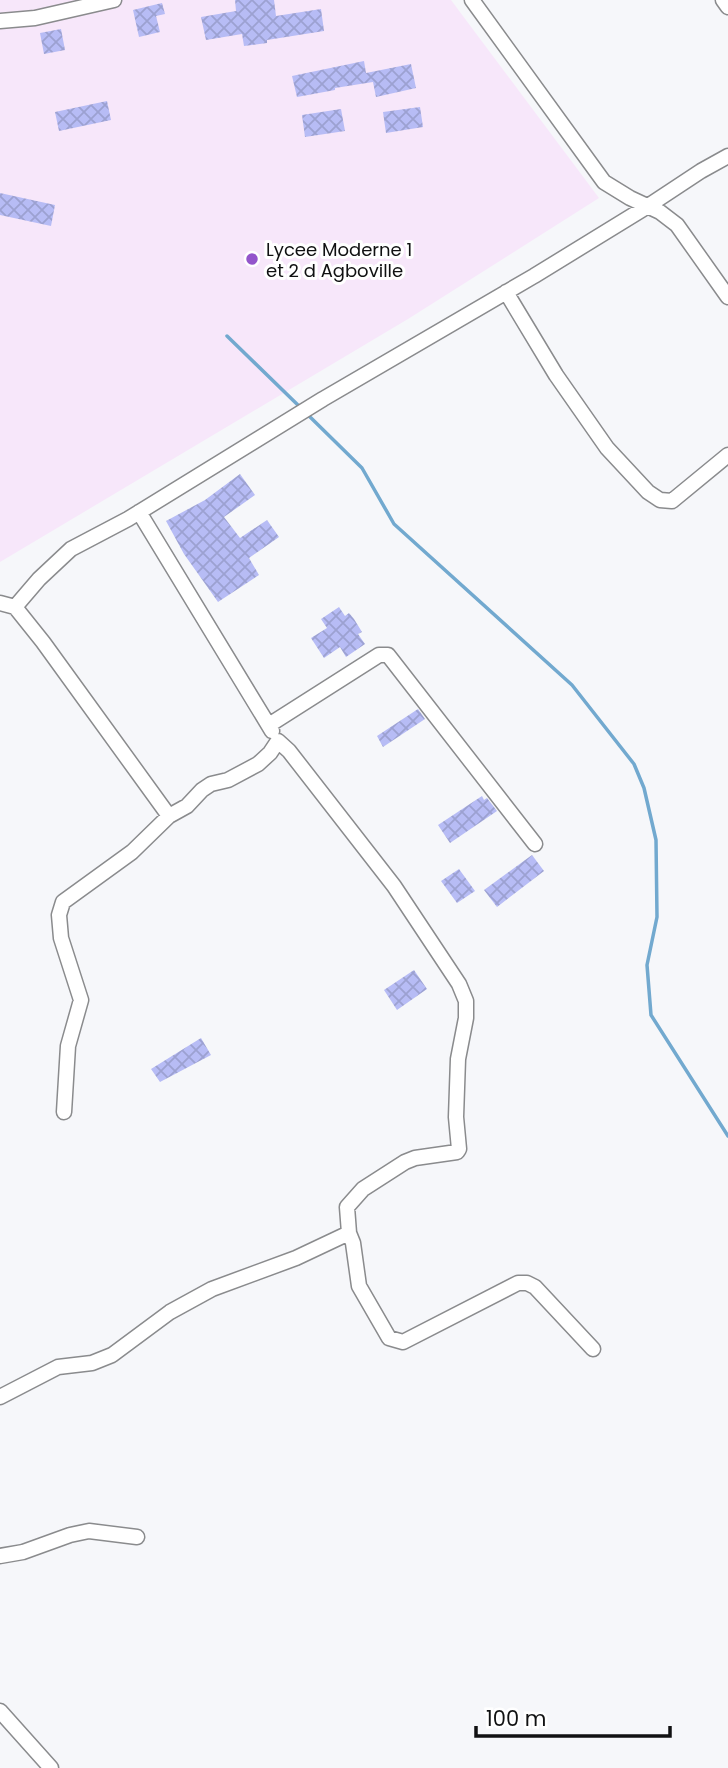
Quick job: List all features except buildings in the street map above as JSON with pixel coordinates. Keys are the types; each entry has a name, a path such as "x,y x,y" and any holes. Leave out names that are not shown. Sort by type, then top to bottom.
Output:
{"street":[{"path":"0,21 35,18 114,0"},
{"path":"472,0 604,182 677,225 728,297"},
{"path":"723,0 728,7"},
{"path":"15,607 39,579 71,549 139,512 728,156"},
{"path":"506,292 556,375 607,448 648,492 660,500 672,501 728,455"},
{"path":"139,512 278,741 289,751 394,886 459,984 466,1002 466,1018 458,1059 456,1117 459,1149 457,1152 415,1158 363,1189 347,1207 359,1286 389,1338 403,1342 517,1283 527,1283 534,1287 593,1349"},
{"path":"0,603 15,607 169,816"},
{"path":"269,725 379,655 388,655 536,844"},
{"path":"64,1112 68,1046 81,1000 61,938 59,915 63,902 132,852 169,816 187,806 202,790 258,764 278,741"},
{"path":"0,1397 58,1367 92,1363 112,1355 170,1311 212,1289 296,1258 349,1233"},
{"path":"0,1556 23,1552 89,1531 137,1537"},
{"path":"0,1711 51,1768"}],"shaded area":[{"name":"Lycee Moderne 1 et 2 d Agboville","path":"0,0 451,0 599,198 408,319 0,562"}],"waterway":[{"path":"227,336 301,408"},
{"path":"306,413 362,468 394,524 572,685 634,764 644,788 656,840 657,917 647,965 651,1015 728,1136"}],"place":[{"name":"Lycee Moderne 1 et 2 d Agboville","path":"252,259"}]}
